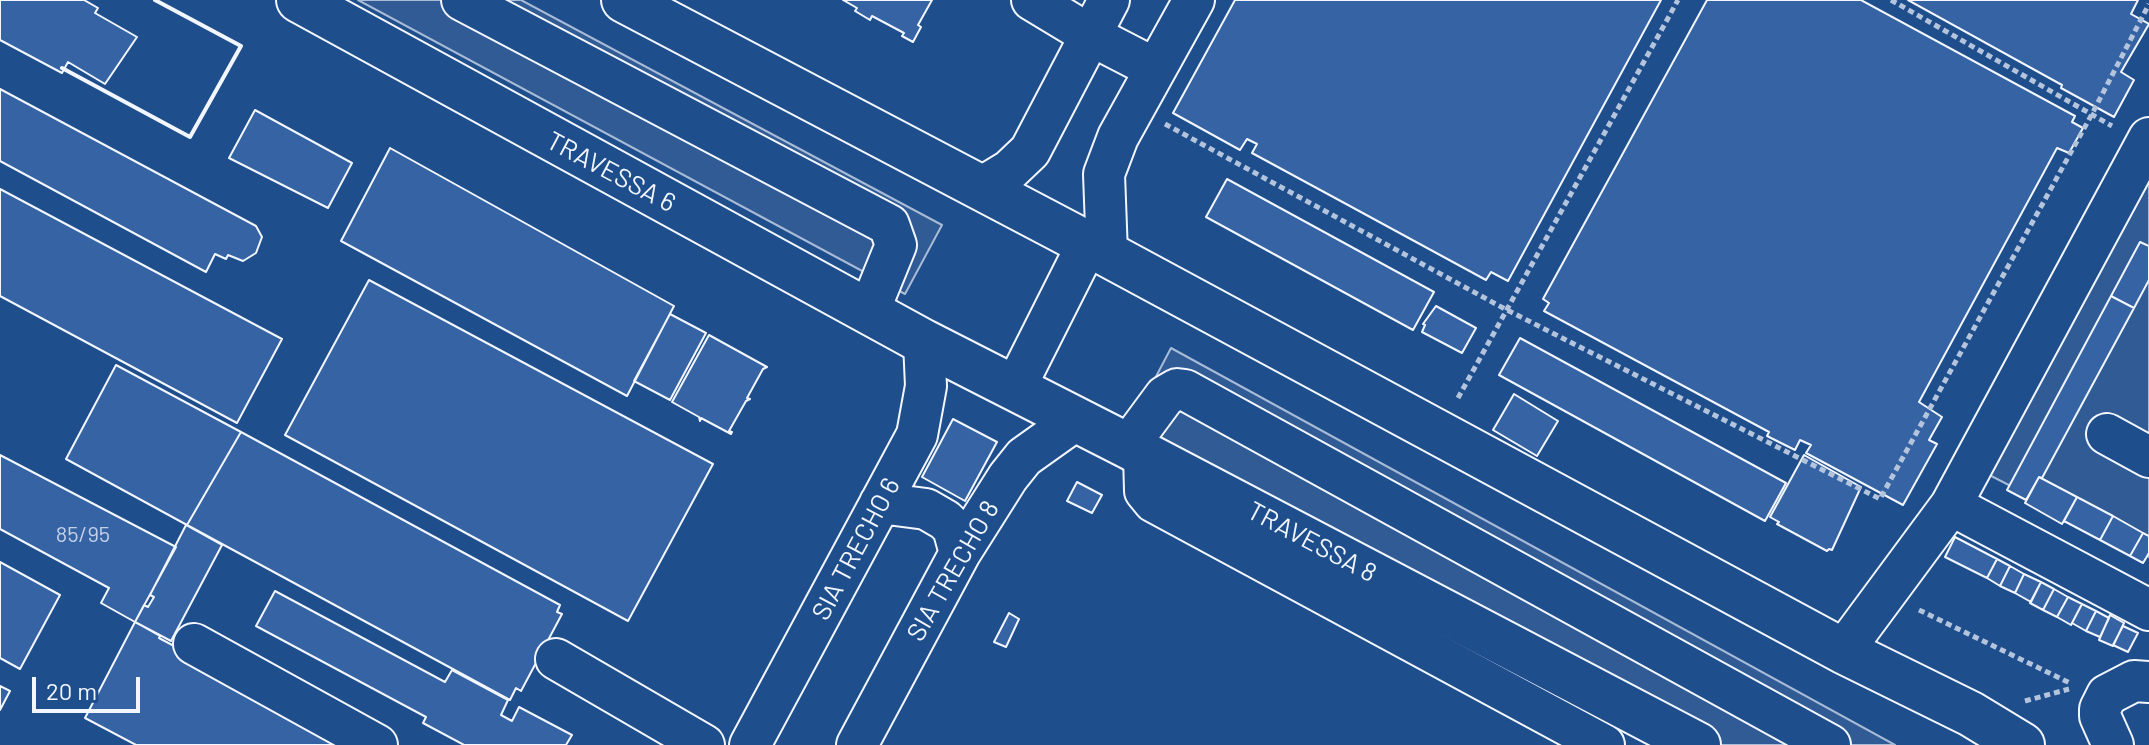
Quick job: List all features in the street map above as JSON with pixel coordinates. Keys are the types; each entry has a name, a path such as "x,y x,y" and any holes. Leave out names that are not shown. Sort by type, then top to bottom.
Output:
{"main road":[{"name":"TRAVESSA 6","path":"299,0 924,342"},
{"path":"624,0 1097,248 1843,651 1971,714 2022,745"},
{"name":"TRAVESSA 8","path":"924,342 1136,450 1680,742"}],"street":[{"path":"462,0 889,225 896,245 869,311"},
{"path":"1032,0 1154,68"},
{"path":"982,187 1010,170 1030,151 1109,0"},
{"path":"1015,388 1097,248 1104,174 1118,137 1194,0"},
{"path":"1843,651 1951,505 2147,142"},
{"name":"SIA TRECHO 6","path":"750,745 917,435 926,386 924,342"},
{"path":"1604,745 1154,502 1145,491 1136,450 1165,396 1177,389 1185,390 1830,745"},
{"name":"SIA TRECHO 8","path":"857,745 960,553 1008,477 1024,457 1076,420"},
{"path":"2107,434 2149,457"},
{"path":"880,503 926,509 945,520 953,528 960,553"},
{"path":"1951,505 2149,610"},
{"path":"194,644 377,745"},
{"path":"556,659 704,745"},
{"path":"2113,745 2100,716 2107,695 2134,681 2149,682"}],"path":[{"path":"1440,433 1505,309 1678,0"},
{"path":"1891,0 2147,142"},
{"path":"1160,121 1505,309 1880,499 2092,114 2149,4"},
{"path":"1885,594 2105,700"}],"shaded area":[{"path":"358,0 521,0 942,225 905,294"},
{"path":"2149,132 2149,557 1966,463"},
{"path":"1171,348 1895,745 1714,745 1130,426"}],"building":[{"path":"0,0 84,0 98,8 95,13 137,37 105,84 68,62 62,73 0,40"},
{"path":"843,0 932,0 918,25 921,27 913,42 902,36 904,33 872,16 870,20 855,11 857,8"},
{"path":"1235,0 1661,0 1508,281 1491,272 1486,280 1252,153 1257,144 1247,139 1240,150 1173,113"},
{"path":"1707,0 1861,0 2075,116 2072,122 2083,128 2069,153 2057,148 1919,402 1942,417 1929,440 1937,444 1903,505 1806,453 1811,445 1800,440 1795,450 1767,436 1769,432 1544,311 1549,303 1543,299"},
{"path":"1908,0 2138,0 2131,14 2149,24 2121,72 2134,80 2114,117"},
{"path":"0,89 256,226 262,237 256,253 243,261 215,254 206,272 0,161"},
{"path":"255,110 352,163 328,208 229,158"},
{"path":"390,148 674,306 627,396 341,241"},
{"path":"1227,179 1434,292 1413,330 1206,217"},
{"path":"0,189 282,339 237,423 0,296"},
{"path":"2140,242 2149,246 2149,280 2134,308 2111,296"},
{"path":"369,280 713,464 628,621 285,435"},
{"path":"2111,296 2134,308 2042,478 2039,477 2026,500 2007,490"},
{"path":"1436,306 1476,328 1462,353 1422,332 1423,324"},
{"path":"670,314 706,333 670,400 634,381"},
{"path":"709,335 767,367 763,369 747,398 750,399 729,431 731,434 701,418 700,421 699,417 672,402"},
{"path":"1520,338 1786,483 1765,521 1499,375"},
{"path":"116,365 241,432 187,525 66,459"},
{"path":"1514,394 1558,421 1537,456 1493,430"},
{"path":"953,419 997,442 965,501 922,477"},
{"path":"241,432 560,605 557,612 562,614 521,691 516,688 510,700 187,525"},
{"path":"0,455 176,547 135,622 101,603 109,588 0,529"},
{"path":"1804,455 1861,487 1832,550 1827,551 1777,524 1779,522 1770,517"},
{"path":"2039,477 2077,497 2062,524 2025,503"},
{"path":"1077,482 1102,495 1092,513 1067,501"},
{"path":"2077,497 2113,516 2100,540 2064,521"},
{"path":"2113,516 2143,533 2130,556 2100,540"},
{"path":"186,525 222,545 171,641 135,622 144,605 148,607 154,597 150,595"},
{"path":"2143,533 2149,536 2149,553 2143,563 2130,556"},
{"path":"1955,537 1997,559 1987,578 1945,557"},
{"path":"1997,559 2010,566 2000,586 1987,578"},
{"path":"0,562 60,595 20,669 0,658"},
{"path":"2010,566 2024,574 2015,593 2000,586"},
{"path":"2024,574 2041,582 2031,602 2015,593"},
{"path":"2041,582 2054,589 2043,610 2030,603"},
{"path":"2054,589 2068,597 2057,617 2043,610"},
{"path":"275,591 445,682 452,670 508,700 501,715 512,721 519,707 572,735 566,745 464,745 423,723 426,717 256,626"},
{"path":"2068,597 2082,604 2071,625 2057,617"},
{"path":"2082,604 2096,611 2086,631 2072,623"},
{"path":"2096,611 2109,618 2100,637 2086,631"},
{"path":"1009,613 1019,619 1006,647 994,642"},
{"path":"2110,615 2124,623 2113,646 2099,640"},
{"path":"135,622 159,638 361,745 136,745 85,718"},
{"path":"2123,626 2138,633 2128,652 2113,645"},
{"path":"0,686 10,691 0,710"}],"wall":[{"path":"62,68 190,137 241,46 155,0"}]}
